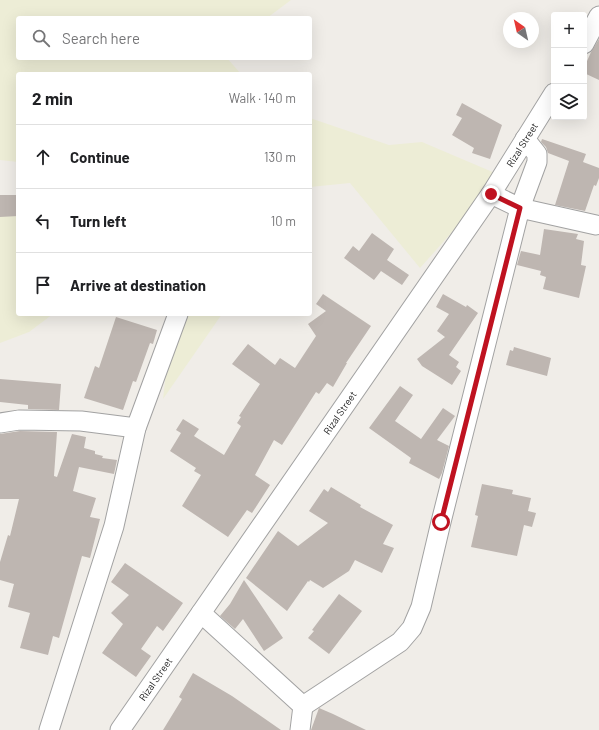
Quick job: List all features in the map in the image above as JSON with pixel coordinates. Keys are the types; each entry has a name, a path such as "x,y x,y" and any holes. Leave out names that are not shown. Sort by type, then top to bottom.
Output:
{"street":[{"path":"587,38 599,16"},
{"name":"Rizal Street","path":"120,730 491,194 551,98"},
{"path":"300,730 303,706 400,642 412,628 421,607 520,208 537,162 537,154 525,139"},
{"path":"491,194 520,208 596,225"},
{"path":"49,730 114,526 136,428 177,316"},
{"path":"0,423 19,420 81,421 136,428"},
{"path":"201,613 303,706"}],"green space":[{"path":"0,0 291,0 270,16 16,16 16,60 229,60 239,72 16,72 16,162 0,160"},
{"path":"312,119 389,145 422,142 502,176 420,268 350,183 312,187"},
{"path":"0,207 16,209 16,316 50,316 29,332 0,343"},
{"path":"175,316 221,316 163,399 170,337"}],"building":[{"path":"599,39 599,80 587,74 587,61"},
{"path":"462,103 502,125 490,159 472,153 474,148 452,135 462,118 456,115"},
{"path":"542,139 586,154 583,162 599,168 599,178 596,186 594,185 585,211 555,205 569,161 548,153 546,147 541,142"},
{"path":"0,195 16,195 16,216 0,217"},
{"path":"544,229 578,234 576,239 584,241 581,265 586,266 579,298 543,289 546,277 540,275 541,271 517,265 521,251 540,255"},
{"path":"372,233 394,249 387,260 409,275 402,285 381,271 374,280 344,258 353,246 359,251"},
{"path":"323,294 371,326 346,363 333,387 327,383 319,394 316,392 282,445 274,440 255,475 270,485 252,513 247,510 228,537 182,506 201,475 194,471 196,468 170,451 181,433 176,430 183,419 199,429 194,436 224,455 241,426 237,423 241,417 239,416 260,384 232,364 248,344 275,365 280,358 295,368 316,336 308,324 326,311 316,304"},
{"path":"443,294 466,307 467,305 478,313 449,355 459,362 456,367 461,371 452,385 422,366 417,359 445,337 437,331 449,314 436,307"},
{"path":"116,317 157,330 153,344 150,343 136,382 133,381 123,410 84,398 95,366 99,368"},
{"path":"514,347 551,358 547,376 506,365 510,350 513,351"},
{"path":"0,379 61,384 59,410 28,409 28,405 0,402"},
{"path":"400,386 413,395 395,421 421,439 443,408 455,416 437,440 449,446 439,479 409,463 411,458 369,428"},
{"path":"20,431 57,432 54,476 57,477 72,434 86,437 84,448 95,451 95,454 103,456 102,458 117,460 114,474 79,467 73,491 96,498 90,517 100,519 90,558 82,556 59,638 53,636 48,655 20,648 30,613 8,607 14,584 0,580 0,562 8,535 10,536 19,499 0,499 0,434"},
{"path":"482,484 513,490 512,494 531,498 528,511 536,513 532,527 524,525 517,556 471,547 478,516 475,515"},
{"path":"331,487 361,505 360,507 393,525 383,544 394,548 382,573 355,560 349,571 323,588 310,580 309,582 308,581 287,611 246,578 278,531 298,546 328,523 309,511 324,489 328,492"},
{"path":"125,563 183,603 163,631 157,626 141,649 151,656 136,677 102,653 123,624 111,613 129,595 111,582"},
{"path":"244,580 283,638 264,651 243,619 235,629 220,616 230,604"},
{"path":"339,594 362,611 329,654 308,638 314,631 312,630"},
{"path":"193,673 232,696 281,730 163,730 182,699 179,697"},
{"path":"319,708 333,714 366,730 311,730"}],"route":[{"path":"441,522 520,208 491,194"}]}
